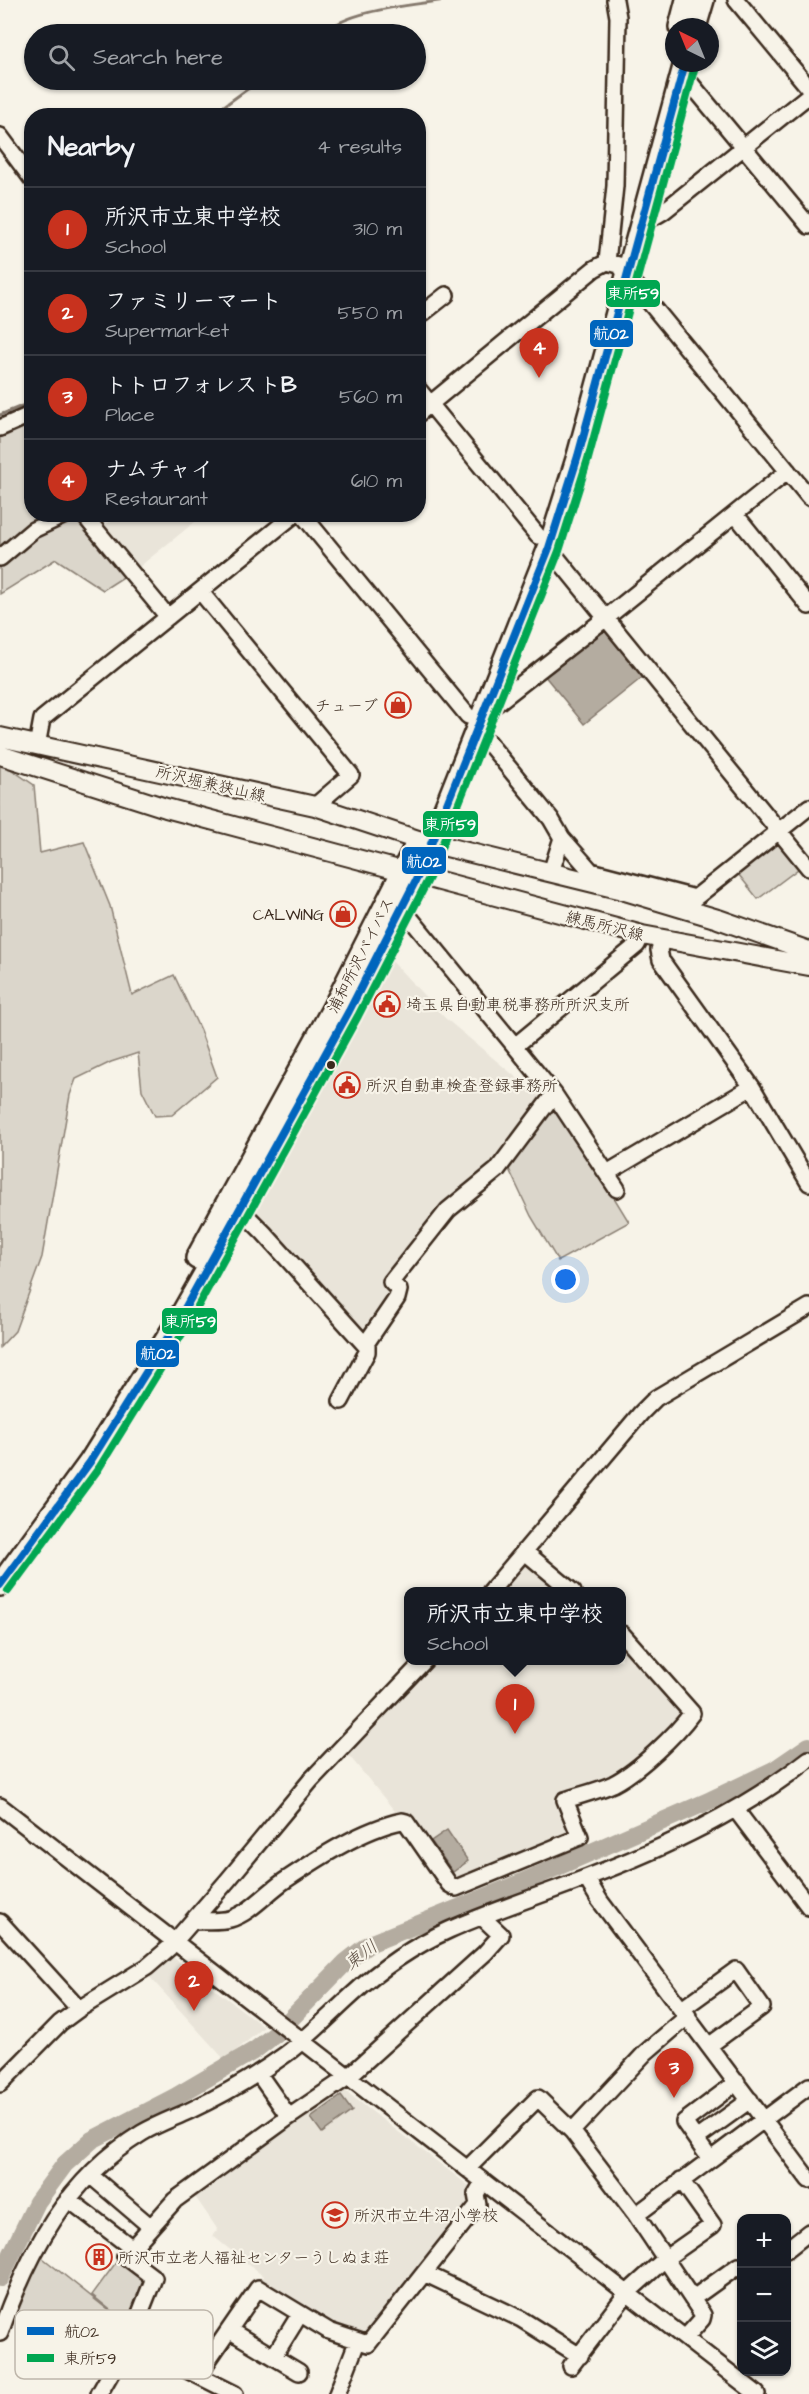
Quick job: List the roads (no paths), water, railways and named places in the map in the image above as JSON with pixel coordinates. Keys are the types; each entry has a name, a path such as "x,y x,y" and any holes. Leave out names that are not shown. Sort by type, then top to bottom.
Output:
{"highway":[{"path":"682,18 687,0"},
{"path":"698,18 703,0"},
{"name":"浦和所沢バイパス","path":"0,1563 79,1454 159,1326 335,1005 412,872 476,720 543,542 669,72"},
{"name":"浦和所沢バイパス","path":"618,267 640,225 683,72"},
{"name":"浦和所沢バイパス","path":"0,1585 90,1462 178,1321 241,1210 402,909 412,872"}],"main road":[{"name":"所沢堀兼狭山線","path":"0,737 315,806 425,841"},
{"name":"所沢堀兼狭山線","path":"0,755 166,807 412,872"},
{"path":"425,841 551,872 681,908 809,951"},
{"name":"練馬所沢線","path":"412,872 642,935 809,966"}],"street":[{"path":"615,0 618,17 615,186 618,267 809,497"},
{"path":"736,0 809,88"},
{"path":"687,72 809,226"},
{"path":"640,225 664,211 809,95"},
{"path":"0,136 24,168"},
{"path":"426,408 585,277 618,267"},
{"path":"426,311 446,295"},
{"path":"426,410 543,542 809,868"},
{"path":"0,428 24,418"},
{"path":"476,720 788,471"},
{"path":"735,514 809,606"},
{"path":"0,558 33,530 50,522"},
{"path":"90,522 168,617"},
{"path":"37,746 42,719 285,522"},
{"path":"309,522 476,720 551,819 562,838 591,870 694,898 809,807"},
{"path":"200,591 351,776 315,806"},
{"path":"551,872 562,838"},
{"path":"402,909 554,1094 617,1190"},
{"path":"515,1046 637,945 642,935"},
{"path":"663,939 659,950 661,960 752,1087 809,1183"},
{"path":"607,1173 752,1087"},
{"path":"341,1401 367,1352 367,1342 397,1298 399,1290 391,1282 448,1210 497,1170 554,1094"},
{"path":"241,1210 367,1347"},
{"path":"494,1587 656,1398 809,1307"},
{"path":"524,1551 567,1587"},
{"path":"193,1921 232,1918 244,1912 286,1879 354,1838 392,1823 406,1822 449,1884 456,1888 580,1837 564,1800 612,1785 630,1774 692,1713 626,1640"},
{"path":"0,2084 60,2023 147,1967 175,1942 311,1780 420,1665"},
{"path":"0,2333 25,2268 44,2233 68,2199 90,2175 143,2132 218,2097 258,2073 354,1993 415,1947 448,1930 586,1878 678,1839 736,1810 774,1787 809,1759"},
{"path":"736,1810 809,1907"},
{"path":"2,1812 175,1942 757,2394"},
{"path":"586,1878 600,1901 808,2176"},
{"path":"141,2310 154,2278 125,2256 175,2200 288,2117 348,2077 485,1953 501,1935 482,1917"},
{"path":"0,1922 79,2009"},
{"path":"572,2131 685,2012 736,1970 762,2007 710,2045"},
{"path":"258,2073 288,2117"},
{"path":"710,2159 684,2122 737,2082"},
{"path":"636,2215 809,2086"},
{"path":"467,2169 538,2098 572,2131 636,2215 703,2315 685,2338"},
{"path":"696,2139 750,2100"},
{"path":"90,2175 151,2227"},
{"path":"424,2273 515,2316 576,2361 627,2293 666,2258 713,2225 681,2180"},
{"path":"213,2354 258,2288 329,2331 368,2344 478,2205 476,2194 483,2182"},
{"path":"68,2199 132,2248"},
{"path":"791,2246 809,2232"},
{"path":"692,2299 738,2266 740,2268"},
{"path":"274,2356 300,2314"},
{"path":"229,2330 299,2372"},
{"path":"337,2394 357,2342"},
{"path":"99,2394 107,2379"},
{"path":"204,2379 235,2394"}],"waterway":[{"path":"338,24 380,10 445,0"},
{"path":"223,108 246,90"},
{"path":"0,415 24,405"},
{"name":"東川","path":"0,2278 37,2202 65,2164 92,2140 175,2097 255,2050 277,2033 346,1962 369,1944 518,1884 711,1800 774,1770 809,1746"}],"place":[{"name":"ナムチャイ","path":"539,378"},
{"name":"チューブ","path":"398,705"},
{"name":"CALWING","path":"343,914"},
{"name":"埼玉県自動車税事務所所沢支所","path":"387,1004"},
{"name":"所沢自動車検査登録事務所","path":"347,1085"},
{"name":"所沢市立東中学校","path":"515,1734"},
{"name":"ファミリーマート","path":"194,2011"},
{"name":"トトロフォレストB","path":"674,2098"},
{"name":"所沢市立牛沼小学校","path":"335,2215"},
{"name":"所沢市立老人福祉センターうしぬま荘","path":"99,2257"}]}
